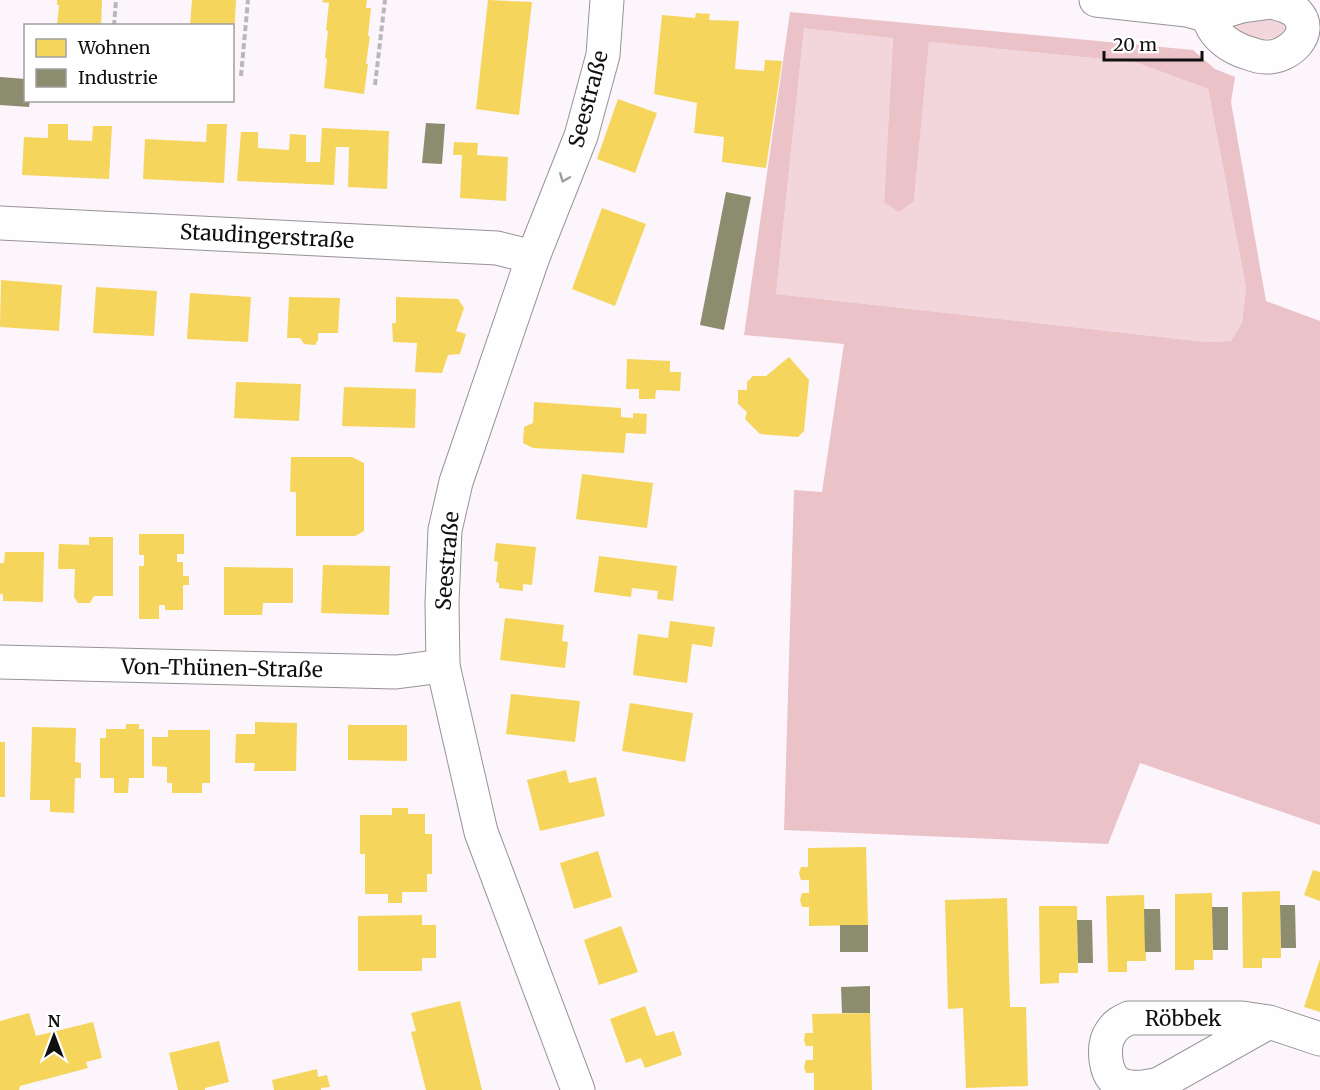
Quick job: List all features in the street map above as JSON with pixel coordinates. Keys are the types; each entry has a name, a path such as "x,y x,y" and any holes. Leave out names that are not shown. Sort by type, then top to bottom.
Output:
{"street":[{"name":"Seestraße","path":"578,1090 481,832 443,666 442,603 445,530 456,482 533,256 581,136 603,55 608,0"},
{"path":"1096,0 1187,10 1208,16 1242,6 1271,2 1289,8 1303,8 1300,39 1287,52 1276,56 1264,57 1233,47 1221,39 1212,28 1208,16"},
{"name":"Staudingerstraße","path":"0,223 497,248 533,256"},
{"name":"Von-Thünen-Straße","path":"0,662 396,672 443,666"},
{"path":"1269,1022 1320,1039"}],"path":[{"path":"114,24 116,0"},
{"path":"241,76 248,0"},
{"path":"375,85 385,0"}],"shaded area":[{"path":"790,12 1193,50 1215,69 1235,77 1231,102 1266,301 1320,321 1320,825 1140,763 1108,844 784,830 794,490 822,492 844,344 744,335","holes":["804,28 893,38 884,202 899,212 914,201 929,42 1135,62 1208,89 1246,287 1242,323 1231,341 1206,342 776,294"]},
{"path":"1267,16 1286,21 1287,29 1284,36 1257,39 1232,31 1232,22"},
{"path":"804,27 893,37 884,201 914,201 929,42 1135,62 1208,89 1246,287 1242,323 1231,341 1206,342 776,294"}],"building: Wohnen":[{"path":"57,0 102,0 101,24 57,24 59,5 57,5"},
{"path":"192,0 236,0 234,37 234,24 190,24"},
{"path":"323,0 367,0 366,8 371,8 364,94 324,88 329,3 322,2"},
{"path":"488,0 532,2 519,115 476,109"},
{"path":"696,13 710,14 709,20 739,21 735,69 764,71 765,60 782,61 766,168 722,162 724,137 694,133 697,103 654,94 662,15 695,18"},
{"path":"618,99 657,113 635,173 597,159"},
{"path":"48,124 68,124 68,140 92,141 93,126 112,126 109,179 22,175 24,137 48,138"},
{"path":"207,124 227,124 224,183 143,179 145,139 206,142"},
{"path":"322,128 389,131 387,189 348,187 349,147 336,147 334,185 237,181 241,132 258,132 258,148 289,150 290,134 306,135 306,162 320,162"},
{"path":"454,142 478,143 477,155 508,157 506,201 460,198 462,155 453,155"},
{"path":"602,208 646,224 615,306 572,289"},
{"path":"1,280 62,285 59,331 0,327"},
{"path":"96,287 157,291 154,336 93,333"},
{"path":"190,293 251,297 248,342 187,339"},
{"path":"289,297 340,298 338,333 318,333 315,345 304,344 300,338 287,338"},
{"path":"396,297 458,299 464,308 456,331 466,334 460,354 448,355 442,373 415,372 417,343 393,342 392,323 396,323"},
{"path":"789,357 809,380 804,431 798,437 760,434 745,419 747,412 738,404 738,390 747,390 747,382 753,376 766,376"},
{"path":"627,359 670,361 670,372 681,372 680,391 656,390 655,399 639,399 639,389 626,389"},
{"path":"236,382 301,384 299,421 234,418"},
{"path":"344,387 416,389 415,428 342,426"},
{"path":"534,402 621,408 621,417 633,418 633,413 647,414 646,434 626,433 624,453 533,448 523,443 524,427 533,423"},
{"path":"291,457 352,457 364,463 364,531 355,536 296,536 296,492 290,492"},
{"path":"582,474 653,483 647,528 576,519"},
{"path":"139,534 184,534 184,554 177,554 177,562 183,562 183,576 189,576 189,585 183,585 183,610 165,610 165,605 159,605 159,619 139,619 139,566 144,566 144,555 139,555"},
{"path":"89,537 113,537 113,596 94,596 90,603 78,603 74,597 75,569 58,569 59,544 89,545"},
{"path":"496,543 536,547 532,585 523,584 523,591 499,588 499,583 496,582 498,562 494,561"},
{"path":"5,552 44,552 43,602 3,601 3,594 0,594 0,563 4,563"},
{"path":"599,556 677,566 673,601 657,599 658,591 632,588 631,597 594,592"},
{"path":"323,565 390,566 389,615 321,613"},
{"path":"224,567 293,568 293,603 263,603 262,615 224,615"},
{"path":"505,618 564,625 562,641 568,642 565,668 500,660"},
{"path":"670,621 715,627 712,647 692,644 687,683 633,675 638,634 668,638"},
{"path":"511,694 580,701 575,742 506,734"},
{"path":"630,703 693,713 685,762 622,751"},
{"path":"255,722 297,723 296,771 254,771 255,763 235,763 236,734 255,734"},
{"path":"126,724 139,724 139,729 144,729 144,778 129,778 128,793 114,793 114,778 100,778 100,738 106,738 106,729 126,729"},
{"path":"348,725 407,725 407,761 348,760"},
{"path":"32,727 76,728 75,762 81,763 81,778 75,778 74,813 50,812 50,800 30,800"},
{"path":"168,730 210,730 210,783 202,783 202,793 172,793 172,783 167,783 167,767 152,766 152,737 168,737"},
{"path":"0,742 5,742 5,797 0,797"},
{"path":"566,770 569,783 596,777 605,816 540,831 527,780"},
{"path":"392,808 408,808 408,814 425,814 425,834 432,834 432,874 427,874 427,892 402,892 402,903 388,903 388,894 365,894 365,854 360,854 360,815 392,815"},
{"path":"866,847 868,925 809,926 809,907 802,907 800,900 802,893 809,893 809,880 801,880 799,873 801,867 808,867 808,848"},
{"path":"598,851 612,897 574,909 560,863"},
{"path":"1313,870 1320,872 1320,901 1304,895"},
{"path":"1280,891 1281,958 1262,958 1262,968 1243,968 1242,892"},
{"path":"1212,893 1213,960 1194,960 1194,970 1175,970 1175,894"},
{"path":"1144,895 1146,961 1127,961 1127,972 1108,972 1106,896"},
{"path":"1007,898 1010,1007 1026,1007 1028,1086 966,1088 963,1008 948,1009 945,900"},
{"path":"1039,906 1077,906 1078,973 1059,973 1059,983 1040,984"},
{"path":"422,915 422,925 436,925 436,958 422,958 422,971 358,971 358,916"},
{"path":"621,926 638,972 599,985 584,940"},
{"path":"1320,959 1320,1012 1304,1007"},
{"path":"460,1001 482,1090 426,1090 411,1032 416,1031 411,1013"},
{"path":"645,1006 656,1036 674,1031 682,1055 645,1068 641,1058 626,1063 610,1019"},
{"path":"29,1013 36,1036 93,1022 102,1058 86,1062 88,1068 20,1086 19,1090 0,1090 0,1021"},
{"path":"870,1013 872,1090 814,1090 814,1073 806,1073 804,1067 806,1060 813,1060 813,1046 806,1046 804,1040 805,1033 813,1033 812,1014"},
{"path":"219,1041 229,1082 205,1088 205,1090 178,1090 169,1053"},
{"path":"317,1069 318,1077 327,1075 330,1087 321,1088 321,1090 274,1090 272,1080"}],"building: Industrie":[{"path":"0,77 24,79 24,102 30,102 29,107 0,105"},
{"path":"426,123 445,124 442,164 422,163"},
{"path":"726,192 751,197 724,330 700,325"},
{"path":"1280,905 1295,905 1296,948 1281,948"},
{"path":"1212,907 1228,907 1228,950 1213,950"},
{"path":"1144,909 1160,909 1161,952 1145,952"},
{"path":"1077,920 1092,920 1093,963 1078,963"},
{"path":"840,925 868,925 868,952 840,952"},
{"path":"870,986 870,1013 842,1013 841,987"}]}
